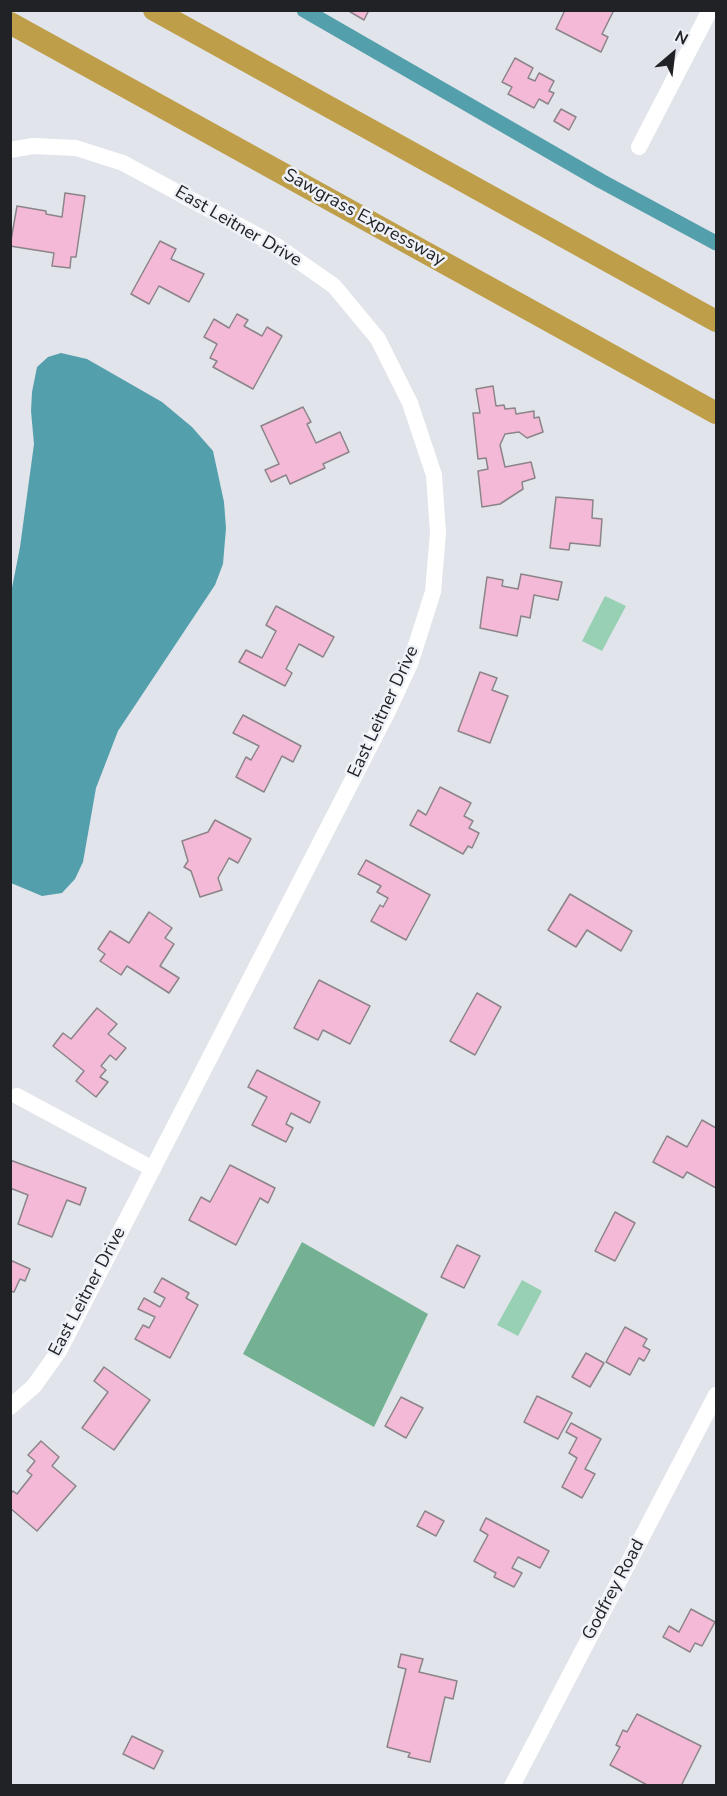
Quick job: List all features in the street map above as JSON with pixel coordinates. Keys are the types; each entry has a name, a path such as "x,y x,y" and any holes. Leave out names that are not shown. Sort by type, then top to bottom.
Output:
{"highway":[{"path":"154,10 717,321"},
{"name":"Sawgrass Expressway","path":"10,23 717,413"}],"street":[{"path":"639,147 710,10"},
{"name":"East Leitner Drive","path":"10,150 33,146 76,148 123,163 277,246 334,286 378,339 410,403 434,475 438,533 434,592 408,669 390,707 59,1351 34,1386 10,1407"},
{"path":"17,1096 153,1169"},
{"name":"Godfrey Road","path":"512,1785 717,1395"}],"green space":[{"path":"605,596 626,606 602,651 582,641"},
{"path":"302,1242 428,1314 374,1427 243,1354"},
{"path":"522,1280 542,1291 518,1336 497,1325"}],"water":[{"path":"61,353 87,359 162,402 192,427 213,451 224,502 226,528 223,564 215,585 118,731 96,788 83,862 75,879 62,893 42,896 11,883 10,598 20,547 34,444 31,411 37,367 48,357"}],"building":[{"path":"347,10 369,10 364,20"},
{"path":"565,10 614,10 602,34 608,37 601,52 556,29"},
{"path":"515,58 533,68 528,78 535,81 539,73 554,81 549,91 554,93 548,104 539,99 534,108 508,94 512,87 502,82"},
{"path":"561,109 576,117 569,130 554,121"},
{"path":"65,193 85,196 76,257 71,257 70,268 52,266 54,253 10,246 17,206 46,211 46,214 62,217"},
{"path":"160,241 176,249 171,259 204,274 189,302 159,286 149,304 131,294"},
{"path":"237,314 248,320 244,326 262,336 267,327 282,336 253,389 213,367 217,361 210,358 217,344 204,337 214,319 229,328"},
{"path":"493,386 496,406 504,405 505,409 515,408 516,414 534,411 534,418 539,417 543,432 527,438 519,432 505,434 500,445 505,467 531,462 535,478 522,482 523,489 500,504 482,507 478,471 488,469 486,458 478,459 473,413 480,413 476,389"},
{"path":"303,407 311,422 307,424 316,443 340,432 349,452 323,464 325,468 290,484 286,475 271,482 265,470 279,464 261,426"},
{"path":"556,497 593,500 592,518 602,519 600,546 570,543 569,550 550,548"},
{"path":"521,574 562,582 558,600 534,595 530,618 521,616 517,636 480,628 487,577 503,580 502,586 518,589"},
{"path":"276,606 334,637 323,657 299,644 286,669 292,673 285,686 239,662 246,650 262,658 276,631 266,625"},
{"path":"480,672 497,678 492,690 508,696 490,743 458,731"},
{"path":"243,715 301,746 293,762 282,756 264,792 236,777 246,757 251,760 259,746 233,733"},
{"path":"440,787 471,803 464,816 473,821 469,828 479,833 472,848 468,846 463,854 410,825 418,810 426,815"},
{"path":"215,820 251,839 238,863 229,858 218,878 222,890 200,897 191,871 184,867 188,861 182,841 208,832"},
{"path":"366,860 430,895 406,940 371,921 380,905 383,907 388,898 377,892 381,886 358,874"},
{"path":"570,894 632,931 621,951 587,930 576,947 548,930"},
{"path":"149,912 172,928 165,938 174,944 160,966 179,978 169,993 127,966 121,975 100,961 105,954 98,949 110,931 129,943"},
{"path":"319,980 370,1006 350,1044 323,1030 318,1040 294,1028"},
{"path":"477,993 501,1007 475,1055 450,1041"},
{"path":"97,1008 117,1024 108,1034 126,1048 116,1060 110,1055 101,1066 106,1070 100,1077 108,1082 96,1097 76,1081 84,1071 53,1046 63,1033 71,1039"},
{"path":"257,1070 320,1102 310,1123 291,1113 286,1124 293,1128 286,1142 252,1125 267,1097 248,1087"},
{"path":"702,1120 716,1128 716,1188 687,1172 683,1178 653,1162 667,1136 687,1147"},
{"path":"10,1160 86,1188 80,1205 67,1200 52,1237 18,1224 28,1195 10,1188"},
{"path":"230,1165 275,1188 268,1203 260,1198 236,1245 189,1220 201,1197 210,1202"},
{"path":"615,1212 635,1223 615,1261 595,1251"},
{"path":"457,1245 480,1256 464,1288 441,1277"},
{"path":"10,1260 30,1269 25,1281 20,1279 14,1292 10,1291"},
{"path":"162,1278 189,1293 186,1298 198,1305 170,1358 135,1339 143,1325 149,1328 155,1317 138,1309 144,1298 160,1307 165,1298 154,1292"},
{"path":"625,1327 647,1339 643,1346 650,1350 644,1361 639,1358 630,1375 606,1362"},
{"path":"586,1353 604,1363 590,1387 572,1377"},
{"path":"104,1367 150,1400 114,1450 82,1428 108,1392 94,1381"},
{"path":"537,1396 572,1413 558,1439 524,1422"},
{"path":"401,1397 423,1408 406,1438 385,1426"},
{"path":"571,1423 601,1439 585,1469 595,1474 582,1498 562,1487 577,1458 569,1453 577,1438 566,1432"},
{"path":"41,1441 59,1457 52,1466 76,1486 37,1531 10,1508 10,1494 13,1491 17,1494 32,1475 27,1471 35,1461 28,1455"},
{"path":"425,1511 444,1521 436,1536 417,1526"},
{"path":"486,1518 549,1551 540,1568 518,1557 512,1568 522,1573 514,1587 494,1577 496,1573 474,1561 488,1535 480,1530"},
{"path":"691,1609 715,1622 702,1646 695,1643 690,1652 663,1637 669,1626 679,1632"},
{"path":"401,1654 423,1659 419,1672 457,1681 453,1699 445,1697 430,1762 408,1757 410,1753 387,1747 406,1669 398,1667"},
{"path":"637,1714 701,1746 681,1786 649,1786 610,1765 620,1747 616,1745 623,1730 627,1732"},
{"path":"132,1736 163,1751 154,1769 123,1754"}],"waterway":[{"path":"304,10 601,181 716,243"}]}
